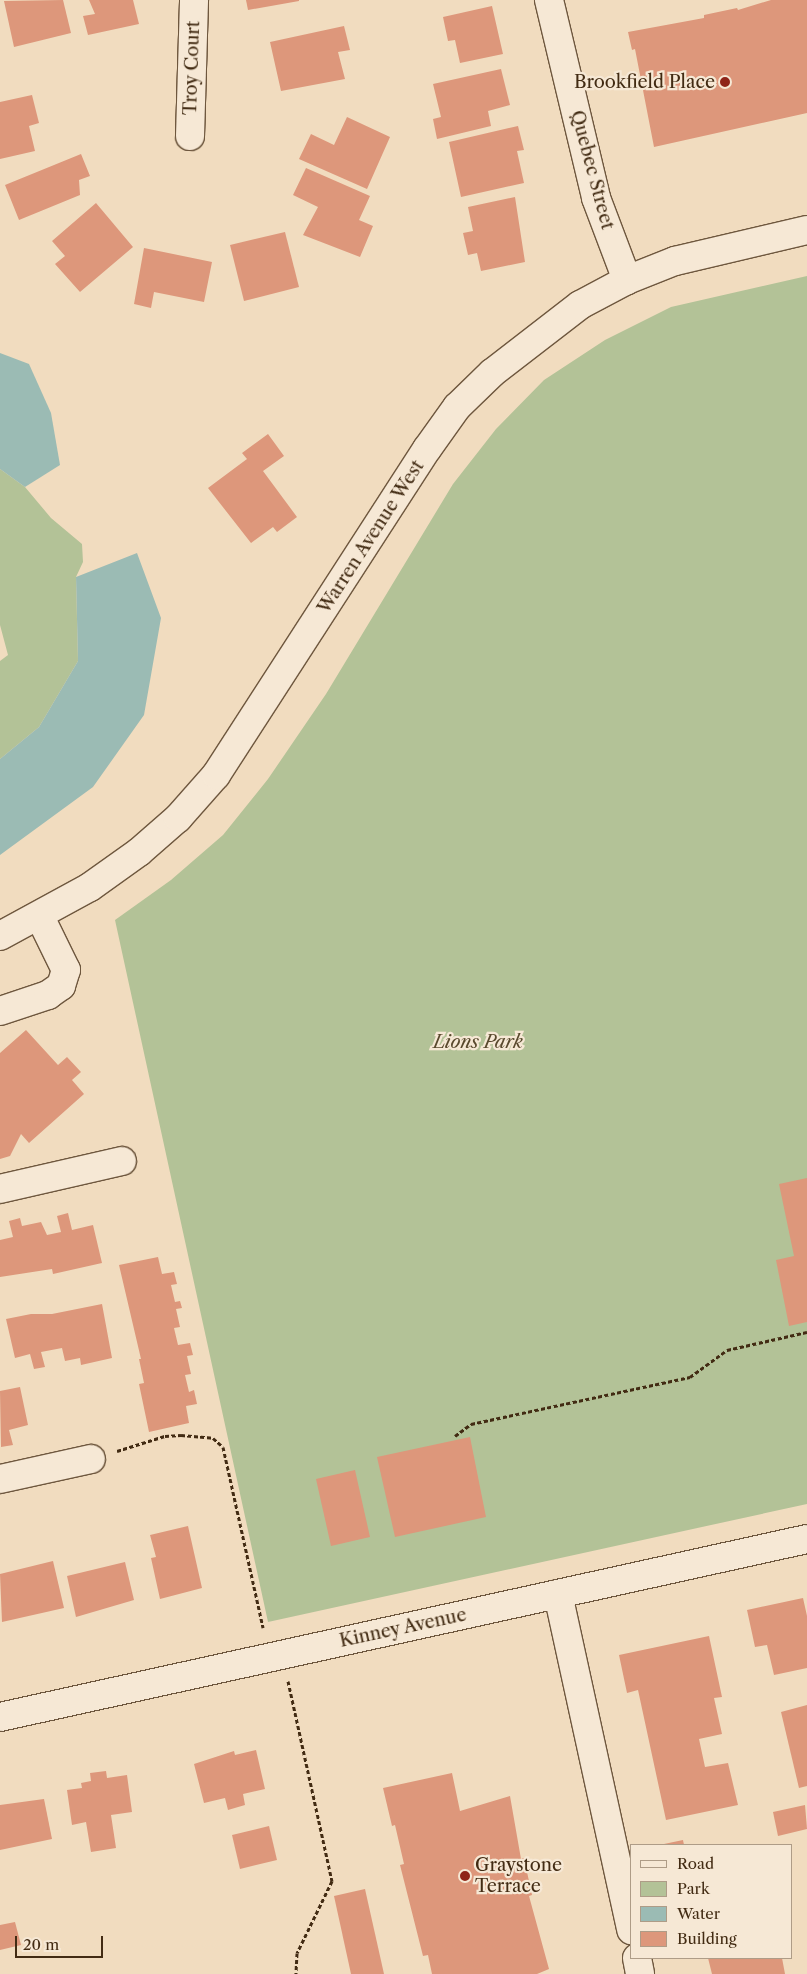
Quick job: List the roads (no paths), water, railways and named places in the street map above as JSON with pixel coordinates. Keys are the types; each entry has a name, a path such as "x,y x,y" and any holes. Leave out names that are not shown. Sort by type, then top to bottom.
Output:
{"street":[{"name":"Troy Court","path":"190,136 194,0"},
{"name":"Quebec Street","path":"549,0 596,198 627,280"},
{"name":"Warren Avenue West","path":"0,936 40,917 139,852 178,818 216,775 457,407 524,346 580,305 627,280 675,260 807,230"},
{"path":"0,1011 48,995 61,986 66,970 40,917"},
{"path":"0,1189 122,1161"},
{"path":"0,1479 91,1459"},
{"name":"Kinney Avenue","path":"0,1717 807,1539"},
{"path":"558,1594 630,1925"},
{"path":"637,1959 640,1974"}],"water":[{"path":"0,353 29,364 51,413 60,465 25,487 0,469"},
{"path":"137,553 161,618 144,715 93,787 0,855 0,759 39,727 78,661 76,577"}],"place":[{"name":"Brookfield Place","path":"725,82"},
{"name":"Graystone Terrace","path":"465,1876"}],"park label":[{"name":"Lions Park","path":"478,1042"}]}
